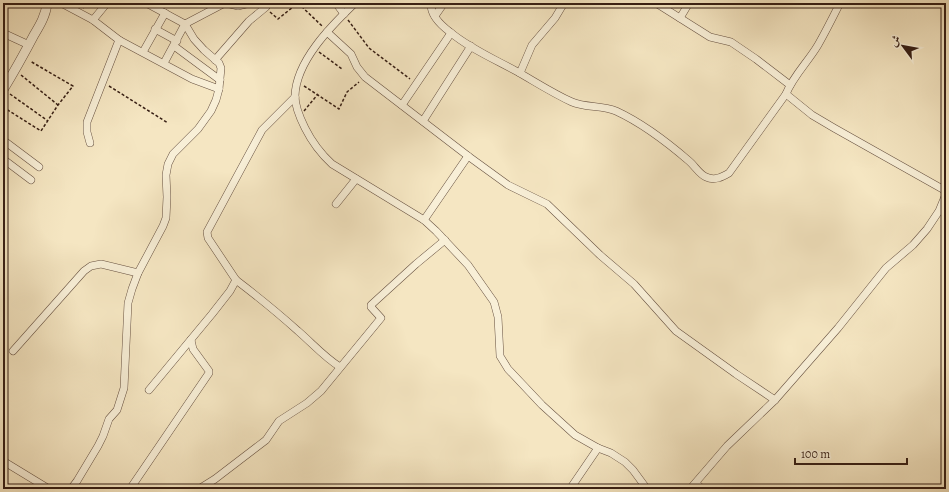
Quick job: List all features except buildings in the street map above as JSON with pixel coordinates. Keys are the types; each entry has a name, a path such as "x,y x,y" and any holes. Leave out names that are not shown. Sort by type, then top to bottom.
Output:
{"street":[{"path":"3,90 23,57 47,10 47,3"},
{"path":"61,3 93,20 119,40 192,79 219,89"},
{"path":"93,20 107,3"},
{"path":"71,489 98,446 109,418 117,410 121,401 124,388 128,303 138,273 166,218 166,175 168,164 173,154 198,129 211,110 219,89 221,68 219,63 194,39 185,24 146,3"},
{"path":"164,63 185,24 225,3 238,6 250,3"},
{"path":"336,3 344,14"},
{"path":"355,3 314,48 297,82 295,97 300,117 309,136 319,152 332,164 424,220 445,240 468,265 494,302 498,317 500,356 503,362 542,406 559,421 575,435 598,448 611,453 625,462 647,489"},
{"path":"431,3 435,16 451,33 471,46 572,102 614,110 626,116 657,136 689,161 707,178 715,179 722,177 729,172 786,94 790,85 818,45 840,3"},
{"path":"435,16 444,3"},
{"path":"520,73 532,45 564,3"},
{"path":"656,3 710,37 731,42 790,85"},
{"path":"680,18 689,3"},
{"path":"216,60 249,21 266,7"},
{"path":"143,52 165,13"},
{"path":"155,30 220,80"},
{"path":"327,32 351,54 357,67 365,76 508,185 547,204 600,255 634,284 676,331 775,400"},
{"path":"3,33 29,45"},
{"path":"402,105 451,33"},
{"path":"90,143 87,132 87,122 119,40"},
{"path":"423,121 471,46"},
{"path":"786,94 789,98 812,115 946,191"},
{"path":"295,97 262,130 207,232 208,238 236,280 340,367"},
{"path":"3,140 39,167"},
{"path":"424,220 468,156"},
{"path":"3,159 31,180"},
{"path":"336,204 356,179"},
{"path":"690,489 727,446 775,400 838,328 886,268 913,245 927,229 939,211 946,194"},
{"path":"199,489 215,479 266,440 279,421 313,398 326,386 380,318 371,305 445,240"},
{"path":"13,350 91,266 101,264 138,273"},
{"path":"149,390 230,291 236,280"},
{"path":"130,489 209,373 208,368 193,349 191,340"},
{"path":"570,489 598,448"},
{"path":"3,462 49,489"},
{"path":"696,483 702,489"}],"path":[{"path":"266,7 278,19 298,3 327,32"},
{"path":"344,14 369,48 416,84"},
{"path":"314,48 342,70"},
{"path":"3,107 42,131 58,105 73,86 23,57"},
{"path":"15,71 58,105"},
{"path":"297,82 318,94 339,109 348,92 365,76"},
{"path":"102,82 168,123"},
{"path":"3,90 48,121"},
{"path":"300,117 318,94"}]}
